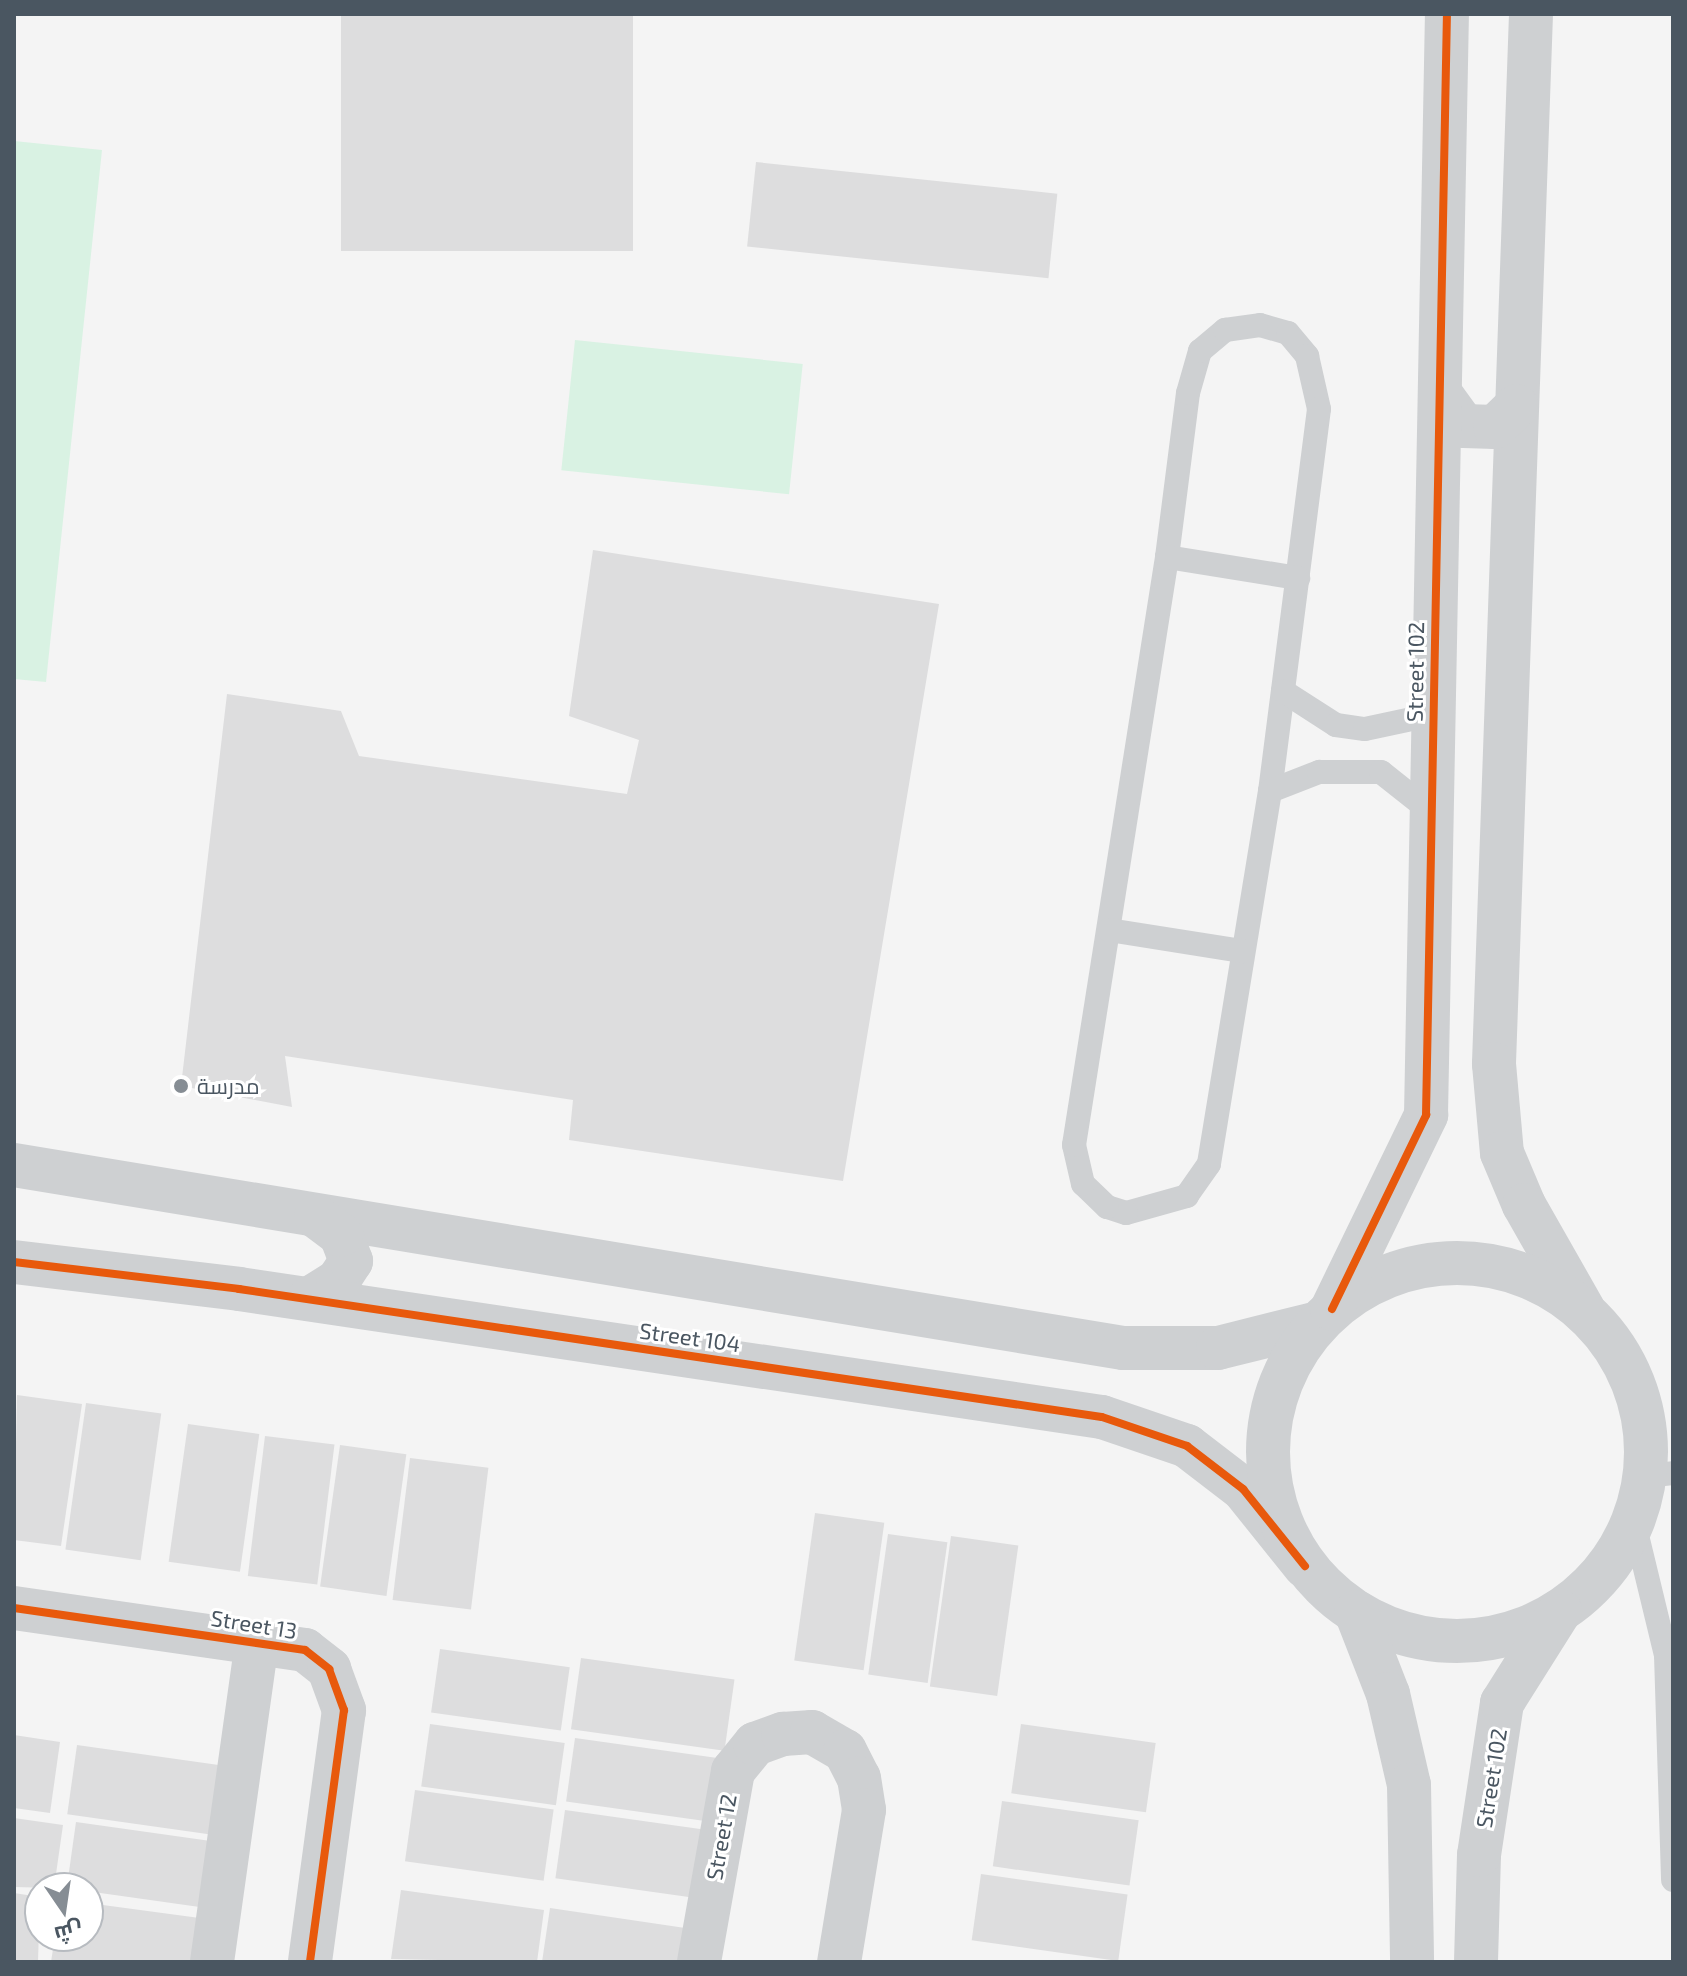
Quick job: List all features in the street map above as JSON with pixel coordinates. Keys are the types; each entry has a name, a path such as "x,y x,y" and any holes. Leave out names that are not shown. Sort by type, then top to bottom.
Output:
{"street":[{"name":"Street 102","path":"1305,1566 1280,1520 1268,1469 1271,1416 1288,1367 1325,1316 1426,1115 1431,715 1442,396 1447,14"},
{"path":"1305,1566 1356,1612 1405,1634 1458,1641 1512,1634 1560,1611 1604,1572 1660,1474 1635,1384 1614,1344 1583,1309 1524,1205 1502,1153 1494,1064 1517,406 1536,23"},
{"path":"1442,396 1464,426 1495,427 1517,406"},
{"path":"14,1165 1123,1348 1218,1348 1325,1316 1378,1280 1417,1268 1484,1264 1537,1280 1583,1309"},
{"path":"309,1299 338,1281 351,1261 341,1235 316,1216"},
{"name":"Street 104","path":"14,1262 309,1299 1102,1417 1187,1446 1243,1489 1305,1566"},
{"name":"Street 13","path":"14,1608 305,1650 329,1669 344,1710 310,1962"},
{"name":"Street 102","path":"1483,1952 1479,1855 1502,1703 1560,1611"},
{"path":"1356,1612 1388,1694 1409,1785 1412,1962"},
{"name":"Street 13","path":"212,1962 257,1642"},
{"name":"Street 12","path":"699,1962 733,1771 755,1744 783,1734 812,1732 845,1751 859,1778 864,1810 839,1962"}],"lane":[{"path":"1260,325 1288,333 1307,356 1317,387 1319,409 1298,578 1270,791 1209,1164 1187,1196 1126,1213 1107,1207 1083,1184 1074,1145 1167,557 1188,393 1200,351 1225,330 1260,325"},
{"path":"1167,557 1298,578"},
{"path":"1283,691 1336,725 1365,729 1431,715"},
{"path":"1270,791 1319,772 1381,772 1430,811"},
{"path":"1109,930 1242,951"},
{"path":"1634,1523 1666,1655 1673,1880"}],"green space":[{"path":"14,141 102,150 46,682 14,679"},
{"path":"575,340 803,364 789,494 561,470"}],"building":[{"path":"341,14 633,14 633,251 341,251"},
{"path":"756,162 1057,194 1048,278 747,247"},
{"path":"593,550 939,604 843,1181 569,1140 573,1100 285,1056 292,1107 181,1086 227,694 341,711 359,756 627,794 639,740 569,716"},
{"path":"17,1395 82,1404 61,1546 14,1540"},
{"path":"86,1403 161,1414 141,1560 65,1550"},
{"path":"188,1424 259,1434 240,1572 169,1562"},
{"path":"265,1436 334,1445 317,1584 248,1576"},
{"path":"340,1445 406,1454 386,1596 320,1587"},
{"path":"410,1458 488,1468 471,1610 393,1600"},
{"path":"815,1513 884,1523 864,1670 794,1661"},
{"path":"888,1534 947,1542 928,1683 868,1675"},
{"path":"951,1536 1018,1545 997,1696 930,1687"},
{"path":"440,1649 570,1667 561,1731 431,1712"},
{"path":"581,1658 734,1680 724,1751 571,1729"},
{"path":"430,1724 565,1743 556,1805 421,1786"},
{"path":"1021,1724 1156,1743 1146,1812 1011,1793"},
{"path":"14,1735 60,1742 50,1813 14,1808"},
{"path":"575,1738 716,1758 707,1821 566,1801"},
{"path":"77,1745 228,1766 218,1835 67,1814"},
{"path":"415,1790 554,1809 544,1881 405,1861"},
{"path":"1002,1801 1139,1820 1129,1886 993,1866"},
{"path":"565,1810 704,1829 694,1898 555,1878"},
{"path":"14,1818 63,1825 56,1872 24,1872 24,1887 14,1887"},
{"path":"76,1822 220,1842 210,1909 104,1894 104,1872 69,1872"},
{"path":"981,1874 1128,1895 1118,1961 972,1940"},
{"path":"401,1890 544,1910 537,1962 391,1959"},
{"path":"14,1893 24,1895 24,1952 38,1952 38,1962 14,1960"},
{"path":"104,1905 207,1919 201,1962 51,1962 53,1952 104,1952"},
{"path":"550,1908 692,1929 687,1962 542,1962"}],"cycle path":[{"path":"1332,1309 1426,1115 1447,14"},
{"path":"14,1262 239,1289 1102,1417 1187,1446 1243,1489 1305,1566"},
{"path":"14,1608 305,1650 329,1669 344,1710 310,1962"}],"place":[{"name":"مدرسة","path":"181,1086"}]}
